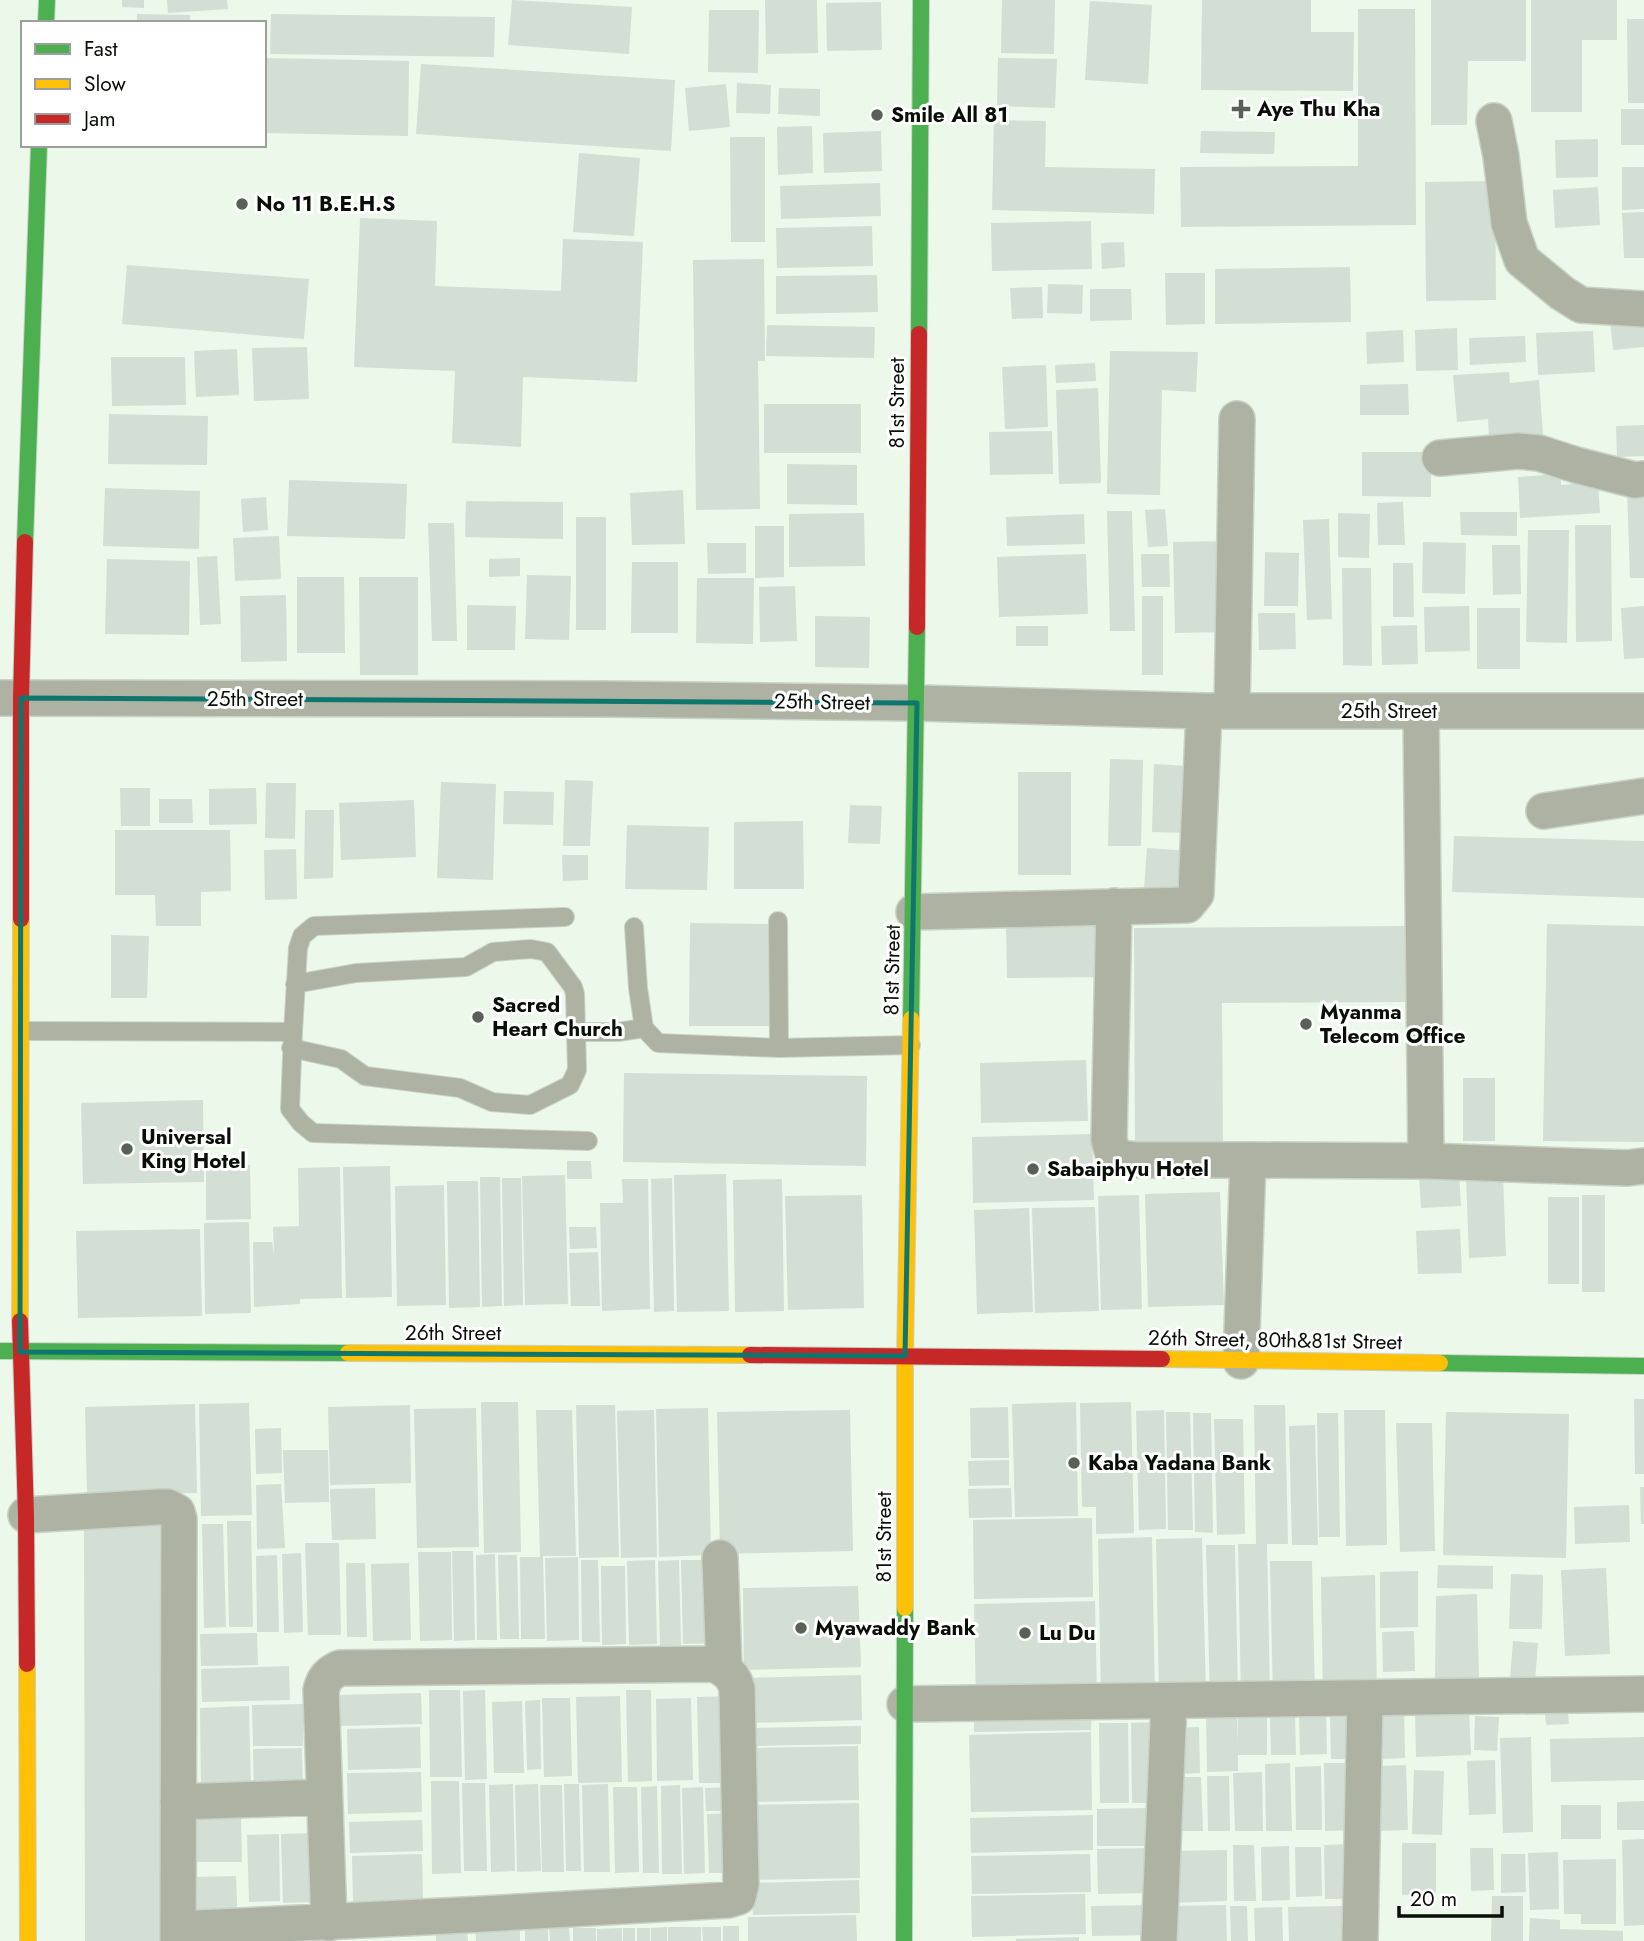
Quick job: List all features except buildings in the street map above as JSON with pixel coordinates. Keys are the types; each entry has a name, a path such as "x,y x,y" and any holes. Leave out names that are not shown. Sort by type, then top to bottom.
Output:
{"street":[{"path":"46,21 47,0"},
{"name":"81st Street","path":"905,1941 905,1356 917,703 921,0"},
{"path":"1494,121 1501,156 1508,223 1522,260 1581,305 1644,309"},
{"path":"28,1941 26,1515 20,1352 22,1031 10,698 39,147"},
{"path":"914,912 1187,905 1196,894 1218,711 1237,419"},
{"path":"1440,458 1518,451 1539,453 1576,466 1635,480 1644,479"},
{"name":"25th Street","path":"10,698 591,699 917,703 1218,711 1644,711"},
{"path":"1421,711 1426,1161"},
{"path":"1544,811 1644,796"},
{"path":"1114,906 1109,1140 1114,1157 1137,1160 1426,1161 1627,1168 1644,1166"},
{"path":"1241,1361 1248,1160"},
{"name":"26th Street","path":"0,1351 905,1356"},
{"name":"26th Street, 80th&81st Street","path":"905,1356 1644,1366"},
{"path":"26,1515 159,1507 168,1507 177,1512 178,1935 328,1923 420,1929 738,1897 741,1884 737,1689 731,1675 714,1664 340,1668 326,1677 321,1690 328,1923"},
{"path":"720,1559 724,1668"},
{"path":"905,1704 1644,1694"},
{"path":"1360,1941 1365,1699"},
{"path":"1159,1941 1170,1702"},
{"path":"178,1802 324,1797"}],"lane":[{"path":"565,917 314,926 302,936 298,948 290,1109 301,1124 313,1133 588,1141"},
{"path":"778,921 779,1048"},
{"path":"634,927 644,1028 658,1042 779,1048 911,1045"},
{"path":"22,1031 292,1040 341,1059 365,1076 460,1088 492,1102 530,1105 570,1085 577,1070 573,986 547,952 531,949 494,952 466,967 356,973 295,984"},
{"path":"577,1032 618,1032 644,1028"}],"highlighted area":[{"path":"21,698 917,703 905,1356 20,1352"}],"traffic: fast":[{"path":"46,21 47,0"},
{"path":"919,334 921,0"},
{"path":"25,542 39,147"},
{"path":"911,1019 917,627"},
{"path":"0,1351 348,1353"},
{"path":"1440,1363 1644,1366"},
{"path":"904,1941 905,1608"}],"traffic: slow":[{"path":"20,1321 21,919"},
{"path":"905,1608 905,1356 911,1019"},
{"path":"348,1353 750,1355"},
{"path":"1162,1359 1440,1363"},
{"path":"27,1664 28,1941"}],"traffic: jam":[{"path":"917,627 919,334"},
{"path":"21,919 21,698 25,542"},
{"path":"20,1321 27,1664"},
{"path":"750,1355 1162,1359"}],"place":[{"name":"Aye Thu Kha","path":"1241,109"},
{"name":"Smile All 81","path":"877,115"},
{"name":"No 11 B.E.H.S","path":"242,204"},
{"name":"Sacred Heart Church","path":"478,1017"},
{"name":"Myanma Telecom Office","path":"1306,1024"},
{"name":"Universal King Hotel","path":"127,1149"},
{"name":"Sabaiphyu Hotel","path":"1033,1169"},
{"name":"Kaba Yadana Bank","path":"1074,1463"},
{"name":"Myawaddy Bank","path":"801,1628"},
{"name":"Lu Du","path":"1025,1633"}]}
